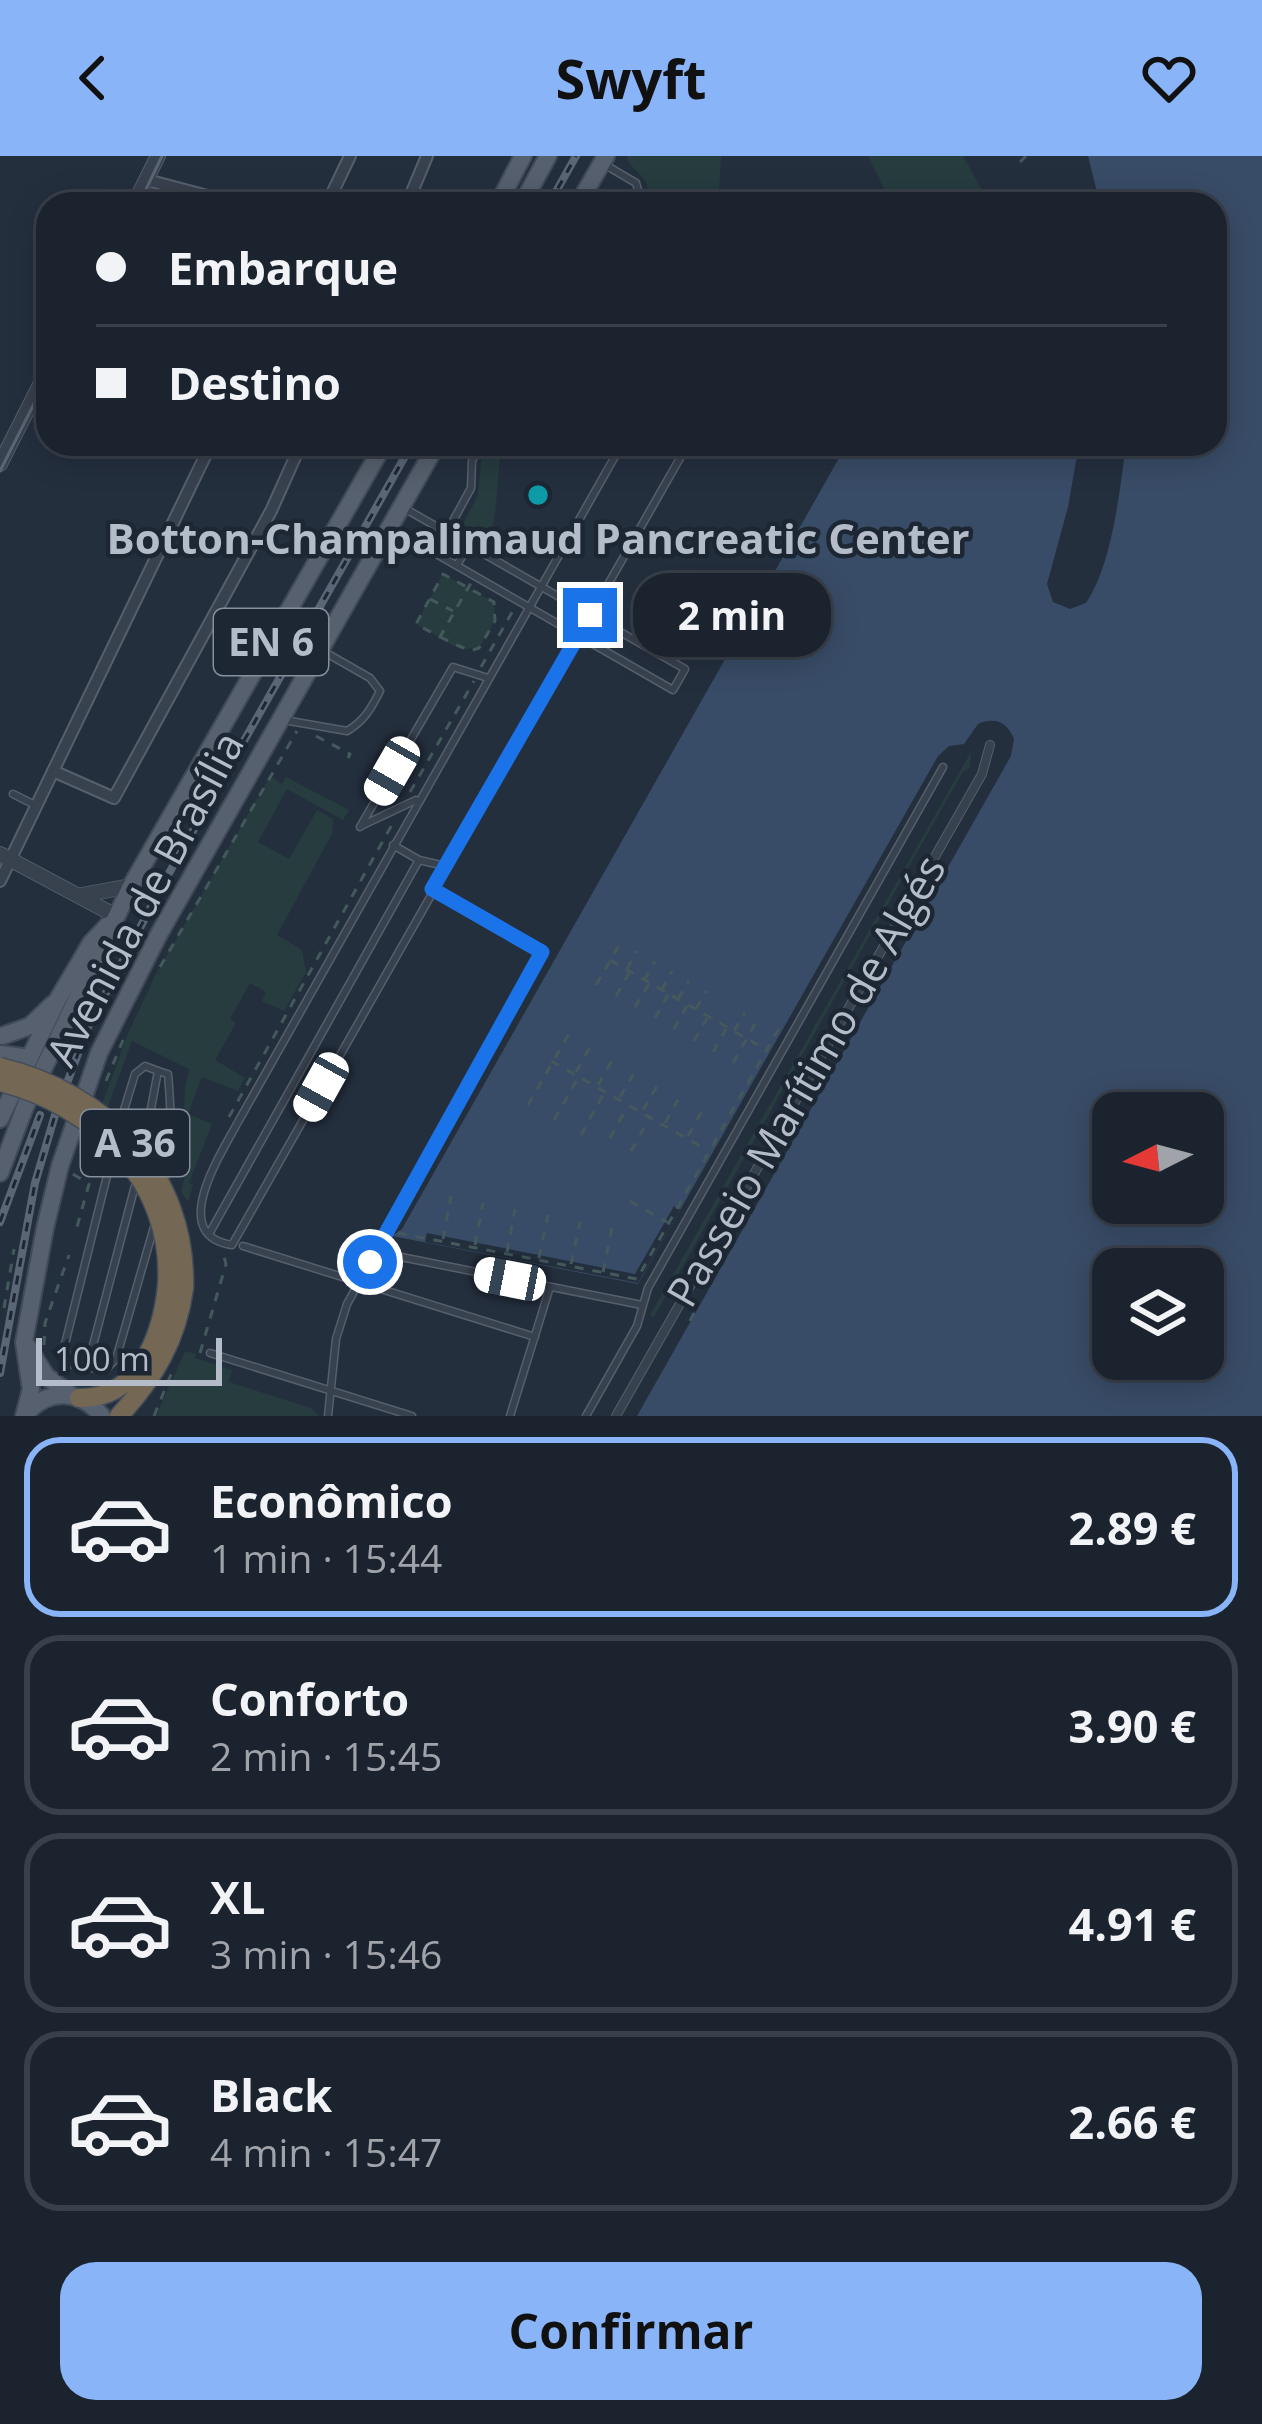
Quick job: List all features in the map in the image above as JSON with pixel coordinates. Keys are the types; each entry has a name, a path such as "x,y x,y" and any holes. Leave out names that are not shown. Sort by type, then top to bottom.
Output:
{"highway":[{"name":"A 36","path":"0,1067 46,1082 89,1104 136,1144 174,1212 182,1241 175,1330 160,1364 119,1416"},
{"name":"A 36","path":"0,1082 71,1111 101,1132 131,1163 162,1226 175,1287 155,1336 133,1375 111,1393 75,1397"}],"main road":[{"path":"504,192 524,156"},
{"path":"528,192 548,156"},
{"path":"585,192 604,159"},
{"name":"EN 6","path":"0,1173 43,1059 131,886 376,456"},
{"name":"Avenida de Brasília","path":"25,1416 31,1395 24,1350 52,1195 72,1126 118,1011 290,726 320,649 430,456"},
{"name":"EN 6","path":"0,1119 43,1059 58,999 92,943 116,916"},
{"path":"1,1042 30,1026 58,999"},
{"path":"1,1042 43,1059"},
{"name":"Avenida de Brasília","path":"28,1322 33,1358 46,1376 102,1416"},
{"path":"25,1416 46,1398 75,1397"}],"street":[{"path":"140,192 158,156"},
{"path":"333,192 350,156"},
{"path":"412,192 427,156"},
{"path":"147,179 194,192"},
{"path":"0,464 36,393"},
{"path":"0,881 5,856 37,806 205,456"},
{"path":"53,771 114,798 272,511 296,456"},
{"name":"Passeio Marítimo de Algés","path":"616,1416 982,774 990,745"},
{"path":"5,856 116,916"},
{"path":"82,895 131,886"}],"lane":[{"path":"604,159 636,184 639,192"},
{"path":"447,532 471,488 474,456"},
{"path":"615,456 214,1169 199,1210 208,1234 216,1241 232,1245 681,456"},
{"path":"389,527 673,690 685,669 401,506"},
{"path":"457,565 469,544"},
{"name":"Avenida de Brasília","path":"290,726 347,731 362,723 380,691 370,678 320,649"},
{"path":"420,798 360,826 453,667 488,678"},
{"path":"586,1416 635,1330 660,1267 943,767"},
{"path":"13,794 37,806"},
{"path":"393,845 418,860 445,866"},
{"path":"208,1234 418,860"},
{"path":"328,1416 336,1340 358,1282 542,952 432,889"},
{"path":"145,1066 158,1071 168,1074 170,1155 116,1359 107,1368 73,1365 64,1348 135,1074 145,1066"},
{"path":"87,1368 137,1179 158,1071"},
{"path":"72,1126 160,1201"},
{"path":"242,1246 535,1337"},
{"path":"376,1252 642,1305"},
{"path":"510,1416 550,1287"},
{"path":"209,1353 412,1416"}],"path":[{"path":"1020,162 1026,156"},
{"path":"443,574 494,602 495,621 479,648 470,651 416,624 430,599 443,574"},
{"path":"440,637 475,576"},
{"path":"430,599 454,612"},
{"path":"156,974 290,726 309,731 350,754 348,758"},
{"path":"596,985 621,942"},
{"path":"616,996 637,951"},
{"path":"610,960 767,1050"},
{"path":"635,1007 655,962"},
{"path":"662,989 672,971"},
{"path":"679,999 689,981"},
{"path":"874,995 882,982"},
{"path":"695,1009 706,991"},
{"path":"655,1018 669,994"},
{"path":"674,1029 688,1005"},
{"path":"734,1031 745,1013"},
{"path":"694,1041 708,1016"},
{"path":"733,1063 757,1020"},
{"path":"713,1052 727,1027"},
{"path":"396,1233 637,1279 779,1028"},
{"path":"528,1105 571,1030"},
{"path":"98,1092 122,1034"},
{"path":"106,1082 122,1041"},
{"path":"554,1120 593,1042"},
{"path":"597,1087 615,1055"},
{"path":"551,1061 709,1151"},
{"path":"619,1100 637,1068"},
{"path":"642,1113 660,1081"},
{"path":"581,1135 605,1092"},
{"path":"664,1125 682,1093"},
{"path":"610,1138 628,1105"},
{"path":"686,1138 704,1106"},
{"path":"631,1151 650,1118"},
{"path":"69,1187 76,1159"},
{"path":"73,1174 76,1167"},
{"path":"73,1174 89,1184 75,1234"},
{"path":"442,1240 451,1196"},
{"path":"630,1201 668,1223"},
{"path":"474,1247 483,1203"},
{"path":"507,1253 515,1209"},
{"path":"539,1260 548,1215"},
{"path":"571,1266 580,1222"},
{"path":"603,1272 612,1228"},
{"path":"4,1307 14,1250"},
{"path":"57,1294 69,1255"},
{"path":"40,1351 46,1295"},
{"path":"690,1321 695,1311"}],"green space":[{"path":"628,156 721,156 719,192 648,192"},
{"path":"868,156 963,156 983,192 886,192"},
{"path":"484,456 501,456 488,540 463,524 478,495"},
{"path":"443,574 494,602 495,621 479,648 459,649 416,624"},
{"path":"971,752 970,767 962,773 654,1317 650,1315"},
{"path":"270,776 282,784 286,777 349,810 343,820 287,789 258,842 289,859 317,810 333,819 332,834 277,935 302,950 306,972 284,1011 262,1001 266,992 250,983 230,1019 236,1023 215,1060 245,1078 238,1091 202,1077 188,1114 212,1124 189,1183 193,1185 188,1202 181,1192 189,1069 132,1041 98,1134 92,1131 128,1033 156,974"},
{"path":"185,1351 232,1370 229,1382 311,1408 319,1416 156,1416"}],"water":[{"path":"1088,156 1262,156 1262,1416 637,1416 1011,756 1014,739 1004,724 995,721 978,724 964,744 949,746 938,756 638,1284 392,1236 402,1229 840,456 1077,456 1047,584 1053,602 1070,609 1086,603 1102,569 1124,456 1227,456 1227,192 1097,192"}],"pier":[{"path":"674,1206 680,1210 638,1283 425,1242 427,1233 635,1274"}],"tram line":[{"path":"145,192 162,156"},
{"path":"0,471 36,400"}],"railway":[{"path":"556,192 576,156"},
{"path":"0,1373 35,1183 88,1027 164,882 405,456"},
{"path":"0,1222 40,1115"}],"place":[{"name":"Botton-Champalimaud Pancreatic Center","path":"538,495"}],"route":[{"path":"370,1262 542,952 432,889 590,615"}]}
